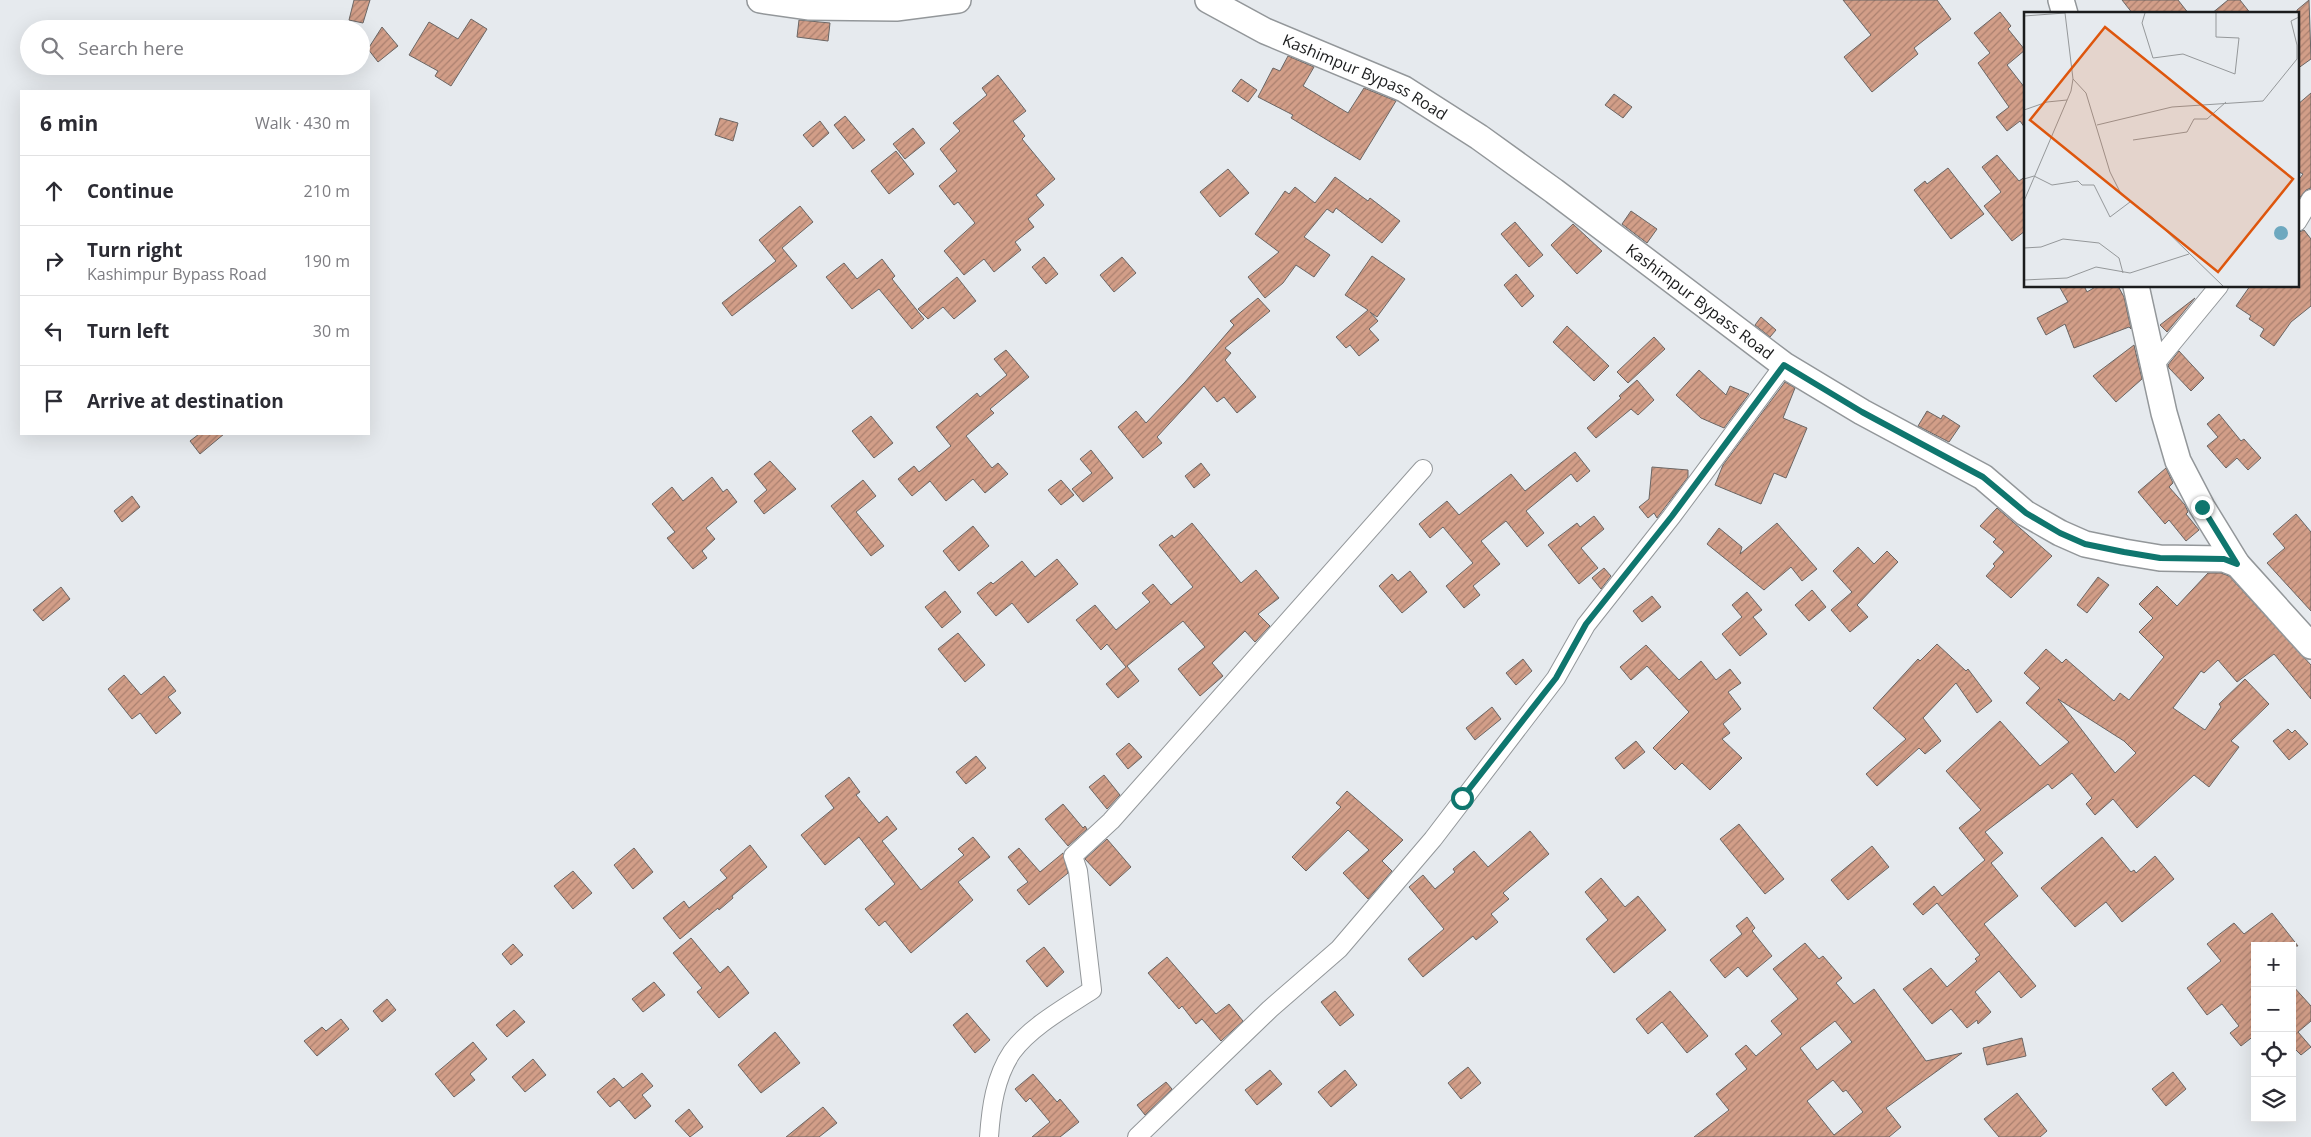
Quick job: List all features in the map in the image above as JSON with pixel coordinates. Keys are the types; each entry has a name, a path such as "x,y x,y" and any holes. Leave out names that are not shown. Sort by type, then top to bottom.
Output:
{"main road":[{"path":"760,0 808,8 896,8 958,0"},
{"name":"Kashimpur Bypass Road","path":"1208,0 1266,31 1404,89 1479,137 1554,190 1784,365 1862,412 1983,477 2026,513 2060,533 2085,544 2124,552 2160,558 2224,559 2237,564"},
{"path":"2136,288 2178,461 2202,507 2237,564 2311,646"}],"street":[{"path":"2298,220 2311,199"},
{"path":"2154,365 2217,288"},
{"path":"1137,1137 1270,1009 1339,949 1420,854 1556,678 1586,624 1672,516 1784,365"},
{"path":"988,1137 991,1106 1002,1071 1013,1051 1041,1025 1092,990 1078,871 1073,856 1111,821 1422,469"}],"building":[{"path":"354,0 370,0 364,20 349,20"},
{"path":"1843,0 1937,0 1951,19 1914,48 1918,54 1872,92 1844,57 1871,35"},
{"path":"2122,0 2178,0 2187,12 2131,12"},
{"path":"2228,0 2240,0 2249,12 2213,12"},
{"path":"2309,0 2311,59 2298,68 2298,12 2297,10"},
{"path":"2000,12 2011,26 2008,29 2024,49 2007,65 2024,87 2024,127 2020,121 2007,131 1996,117 2009,107 1978,63 1990,53 1974,33"},
{"path":"471,19 487,29 451,86 435,76 438,71 409,55 429,22 458,39"},
{"path":"799,20 830,23 828,41 797,37"},
{"path":"382,27 398,46 378,62 370,52 370,46"},
{"path":"1288,56 1314,67 1303,86 1348,113 1364,88 1396,101 1360,160 1291,118 1293,115 1258,97 1273,68 1280,71"},
{"path":"998,75 1026,111 1013,121 1025,136 1022,139 1055,179 1036,195 1044,205 1028,219 1034,227 1015,242 1021,250 994,272 984,259 964,275 944,251 975,223 958,202 954,205 939,186 957,171 940,149 960,131 953,123 987,95 982,88"},
{"path":"1241,79 1257,90 1248,102 1232,91"},
{"path":"2311,93 2311,188 2306,190 2298,200 2298,181 2303,174 2298,172 2298,104"},
{"path":"1614,94 1632,107 1623,118 1605,105"},
{"path":"845,116 865,140 853,149 834,125"},
{"path":"720,118 738,123 733,141 715,135"},
{"path":"820,121 829,133 813,147 803,135"},
{"path":"913,128 925,143 905,159 893,144"},
{"path":"896,151 914,174 889,194 871,171"},
{"path":"1997,155 2019,181 2024,178 2024,232 2012,241 1984,206 2001,192 1982,167"},
{"path":"1948,168 1984,214 1951,239 1914,190 1925,181 1927,184"},
{"path":"1228,169 1249,193 1220,217 1200,192"},
{"path":"1335,177 1368,201 1370,198 1400,221 1382,243 1336,208 1333,213 1327,209 1304,237 1330,255 1314,277 1296,265 1283,283 1265,298 1248,277 1279,252 1255,234 1285,191 1289,194 1295,187 1315,203"},
{"path":"800,206 813,222 782,248 797,266 732,316 722,303 776,261 759,240"},
{"path":"1631,211 1657,229 1647,243 1622,224"},
{"path":"1515,222 1543,255 1529,267 1501,234"},
{"path":"1573,224 1602,251 1577,274 1551,245"},
{"path":"2304,230 2311,239 2311,306 2291,322 2274,346 2260,336 2264,329 2249,319 2251,316 2236,306 2249,288 2298,288 2298,233"},
{"path":"1372,256 1405,279 1377,317 1370,312 1378,321 1369,329 1379,340 1359,356 1350,345 1346,348 1336,337 1368,310 1345,295"},
{"path":"1044,257 1058,274 1046,284 1032,267"},
{"path":"1122,257 1136,273 1114,292 1100,275"},
{"path":"882,259 895,276 892,279 924,319 912,329 879,289 852,309 826,277 844,263 857,279"},
{"path":"1516,274 1534,296 1522,307 1504,285"},
{"path":"957,277 976,301 954,319 943,307 928,319 918,309"},
{"path":"2060,288 2085,288 2087,292 2094,288 2119,288 2124,297 2131,329 2129,327 2074,348 2065,324 2046,335 2037,318 2068,302"},
{"path":"1258,298 1270,311 1225,348 1231,353 1225,360 1256,397 1237,413 1224,397 1217,402 1204,386 1157,437 1162,443 1143,458 1118,427 1136,411 1146,423 1185,382 1234,325 1230,321"},
{"path":"2195,298 2167,332 2160,325"},
{"path":"1761,317 1776,330 1770,337 1755,325"},
{"path":"1567,326 1609,366 1594,381 1553,342"},
{"path":"1654,337 1665,349 1628,383 1617,372"},
{"path":"2134,345 2142,379 2116,402 2093,376"},
{"path":"1006,350 1029,377 990,409 994,413 966,436 992,468 998,463 1008,474 985,493 973,479 946,501 930,481 912,496 898,479 914,466 919,472 951,446 936,427 977,393 980,397 1007,375 994,359"},
{"path":"2179,351 2204,378 2191,391 2168,365"},
{"path":"1699,370 1726,395 1730,386 1749,394 1724,428 1701,418 1676,395"},
{"path":"1637,380 1654,400 1638,415 1631,409 1596,438 1587,428 1621,398 1619,396"},
{"path":"1785,382 1795,388 1783,418 1807,428 1786,478 1774,473 1761,504 1715,485 1723,465"},
{"path":"1927,411 1941,419 1943,415 1960,426 1949,442 1918,426"},
{"path":"2219,414 2241,441 2244,439 2261,458 2248,470 2237,458 2226,468 2207,446 2218,437 2207,424"},
{"path":"871,416 893,443 874,458 852,431"},
{"path":"198,435 223,435 200,454 190,441"},
{"path":"1091,450 1113,478 1083,502 1072,489 1092,473 1080,459"},
{"path":"1575,452 1590,471 1577,482 1571,474 1526,511 1544,533 1527,547 1506,521 1481,541 1500,564 1473,586 1480,595 1464,608 1446,586 1473,563 1443,527 1430,538 1419,524 1447,501 1459,515 1511,474 1525,491"},
{"path":"770,461 796,489 764,514 754,501 767,490 754,474"},
{"path":"1201,463 1210,475 1194,488 1185,476"},
{"path":"1652,467 1688,470 1688,477 1657,518 1654,513 1648,518 1639,507 1649,499"},
{"path":"2166,468 2173,483 2169,487 2185,505 2188,512 2186,514 2199,530 2186,541 2169,520 2165,524 2138,492"},
{"path":"712,477 723,492 727,489 737,502 706,528 715,539 702,551 707,558 693,569 667,538 675,532 652,504 672,487 683,501"},
{"path":"863,480 876,496 856,512 884,546 871,556 831,506"},
{"path":"1061,480 1074,495 1061,505 1048,490"},
{"path":"132,496 140,507 122,522 114,511"},
{"path":"1997,508 2052,556 2011,598 1986,576 1995,566 1993,564 2004,552 1993,542 1996,539 1980,526"},
{"path":"2296,514 2311,532 2311,611 2267,563 2285,548 2273,534"},
{"path":"1594,516 1604,529 1581,548 1598,568 1579,584 1548,545 1577,523 1580,527"},
{"path":"1192,523 1241,583 1256,570 1279,598 1258,614 1270,626 1255,642 1245,631 1212,663 1223,676 1200,696 1178,669 1205,647 1183,621 1127,666 1139,681 1118,698 1106,684 1126,667 1107,644 1101,650 1076,620 1095,605 1116,630 1150,602 1142,593 1153,584 1171,605 1193,587 1159,545 1172,535 1174,538"},
{"path":"1777,523 1817,569 1802,581 1791,567 1764,590 1707,544 1719,528 1742,547 1740,554"},
{"path":"973,526 989,546 959,571 943,551"},
{"path":"1858,547 1874,564 1887,551 1898,562 1857,605 1868,617 1850,632 1831,610 1852,592 1833,571"},
{"path":"1057,559 1078,584 1028,623 1012,603 996,616 977,593 991,582 993,584 1022,561 1035,577"},
{"path":"1604,568 1611,576 1601,589 1592,578"},
{"path":"1410,571 1427,592 1402,613 1379,586 1392,574 1398,581"},
{"path":"2208,573 2221,573 2229,576 2311,665 2311,699 2274,654 2237,682 2218,660 2204,673 2201,671 2173,708 2205,730 2221,707 2219,704 2245,679 2269,704 2231,741 2239,747 2209,787 2194,775 2137,828 2113,799 2095,815 2086,804 2092,798 2072,773 2052,789 2048,784 1985,832 2003,853 1991,863 2018,896 1984,924 2036,986 2021,998 1999,971 1975,992 1991,1012 1978,1024 1977,1020 1967,1028 1951,1009 1932,1024 1903,989 1931,968 1947,987 1977,961 1975,959 1980,955 1937,903 1923,915 1913,904 1934,886 1942,896 1985,860 1959,828 1981,810 1946,771 2000,721 2040,766 2069,742 2026,703 2040,688 2024,673 2046,649 2062,663 2066,659 2114,701 2120,693 2129,700 2164,657 2139,632 2153,618 2139,604 2157,586 2177,606","holes":["2058,699 2124,741 2136,753 2115,773"]},
{"path":"2098,577 2109,585 2087,613 2077,605"},
{"path":"61,587 70,599 43,621 33,610"},
{"path":"1812,590 1826,607 1809,621 1795,605"},
{"path":"945,591 961,612 942,628 925,607"},
{"path":"1747,592 1762,610 1753,617 1767,634 1740,656 1722,634 1742,617 1732,605"},
{"path":"1652,596 1661,607 1642,622 1633,611"},
{"path":"958,633 985,665 965,682 938,649"},
{"path":"1937,644 1966,671 1968,669 1992,701 1977,713 1956,683 1923,718 1941,741 1925,754 1919,748 1877,786 1866,774 1906,739 1873,708 1918,659 1920,661"},
{"path":"1646,645 1679,680 1701,661 1716,680 1730,669 1741,683 1728,692 1741,709 1723,724 1730,733 1722,739 1742,758 1710,790 1682,763 1675,770 1653,748 1689,712 1647,666 1631,680 1620,667"},
{"path":"1523,659 1532,671 1516,685 1506,673"},
{"path":"124,675 141,695 164,676 176,691 168,697 181,713 156,734 140,713 132,719 108,689"},
{"path":"1492,707 1501,719 1475,740 1466,728"},
{"path":"2288,729 2292,733 2295,730 2308,744 2289,760 2273,741"},
{"path":"1636,741 1645,752 1624,769 1615,758"},
{"path":"1129,743 1142,757 1128,769 1116,754"},
{"path":"976,756 986,768 966,784 956,772"},
{"path":"1104,775 1120,795 1107,809 1089,787"},
{"path":"849,777 860,792 856,795 879,823 887,816 897,829 882,841 921,890 964,855 958,849 973,837 990,857 958,882 973,900 911,953 885,921 879,926 865,909 895,884 859,837 825,865 801,835 834,808 825,796"},
{"path":"1347,791 1403,840 1382,861 1392,871 1368,899 1343,873 1369,850 1348,830 1306,871 1292,857 1341,807 1336,803"},
{"path":"1063,804 1083,828 1085,826 1087,829 1068,846 1045,819"},
{"path":"1739,824 1784,879 1765,894 1720,839"},
{"path":"1530,831 1549,854 1503,893 1509,899 1491,914 1498,922 1476,940 1473,936 1423,977 1408,959 1444,929 1409,887 1423,875 1435,889 1455,872 1453,869 1474,851 1488,867"},
{"path":"2102,837 2131,872 2134,870 2136,873 2155,856 2174,879 2122,922 2106,902 2075,927 2041,888"},
{"path":"1107,839 1131,867 1110,886 1085,859"},
{"path":"750,845 767,867 732,896 733,898 719,910 718,908 680,939 663,918 684,901 689,908 727,878 720,870"},
{"path":"1872,846 1889,867 1848,900 1831,880"},
{"path":"634,848 653,872 633,889 614,865"},
{"path":"1019,848 1040,872 1063,853 1068,873 1029,905 1017,890 1028,882 1008,857"},
{"path":"573,871 592,893 573,909 554,886"},
{"path":"1601,878 1625,907 1638,896 1666,930 1614,973 1586,939 1608,920 1585,892"},
{"path":"2272,913 2295,942 2251,942 2251,1038 2241,1046 2230,1033 2239,1026 2222,1004 2207,1015 2187,988 2221,961 2207,944 2234,923 2244,934"},
{"path":"1747,917 1755,928 1752,931 1772,956 1747,977 1738,967 1725,978 1710,960 1742,934 1736,926"},
{"path":"691,938 720,973 728,966 749,993 719,1018 697,992 702,988 673,953"},
{"path":"1805,943 1819,959 1823,956 1842,978 1836,983 1854,1004 1874,989 1926,1061 1962,1053 1886,1108 1901,1127 1889,1137 1694,1137 1729,1110 1716,1094 1747,1069 1735,1054 1746,1045 1756,1056 1782,1034 1771,1021 1798,999 1773,969","holes":["1835,1021 1852,1042 1817,1070 1800,1048","1833,1080 1843,1092 1846,1090 1863,1112 1834,1135 1807,1101"]},
{"path":"513,944 523,955 511,965 502,954"},
{"path":"1044,947 1064,972 1047,987 1026,961"},
{"path":"1167,957 1216,1014 1229,1004 1243,1021 1221,1041 1202,1019 1196,1024 1182,1006 1179,1009 1148,973"},
{"path":"654,982 665,995 643,1012 632,999"},
{"path":"2296,989 2311,1006 2311,1021 2298,1032 2311,1047 2301,1055 2296,1050"},
{"path":"1335,991 1354,1015 1340,1026 1321,1002"},
{"path":"1670,991 1708,1036 1687,1053 1662,1022 1648,1034 1636,1019"},
{"path":"387,999 396,1010 382,1022 373,1011"},
{"path":"514,1010 525,1022 507,1037 496,1025"},
{"path":"967,1013 990,1040 975,1053 953,1025"},
{"path":"341,1019 349,1029 317,1056 304,1041 322,1027 326,1031"},
{"path":"775,1032 800,1063 761,1093 738,1065"},
{"path":"2022,1038 2026,1056 1987,1065 1983,1048"},
{"path":"473,1042 487,1059 470,1074 475,1080 454,1097 435,1074"},
{"path":"533,1059 546,1075 525,1092 512,1077"},
{"path":"1468,1067 1481,1083 1461,1099 1448,1083"},
{"path":"1270,1070 1282,1084 1257,1105 1245,1090"},
{"path":"1345,1070 1357,1085 1331,1107 1318,1092"},
{"path":"2173,1072 2186,1089 2166,1106 2152,1089"},
{"path":"642,1073 653,1086 642,1095 651,1106 635,1119 619,1100 610,1107 597,1092 614,1078 623,1088"},
{"path":"1033,1074 1057,1102 1060,1099 1079,1122 1060,1137 1032,1137 1050,1122 1030,1098 1026,1102 1015,1089"},
{"path":"1166,1082 1172,1089 1145,1115 1137,1105"},
{"path":"2017,1093 2047,1131 2040,1137 1999,1137 1984,1119"},
{"path":"823,1107 837,1123 819,1137 786,1137"},
{"path":"689,1109 703,1127 690,1137 675,1121"}],"route":[{"path":"1462,798 1556,678 1586,624 1672,516 1784,365 1862,412 1983,477 2026,513 2060,533 2085,544 2160,558 2224,559 2237,564 2202,507"}]}
